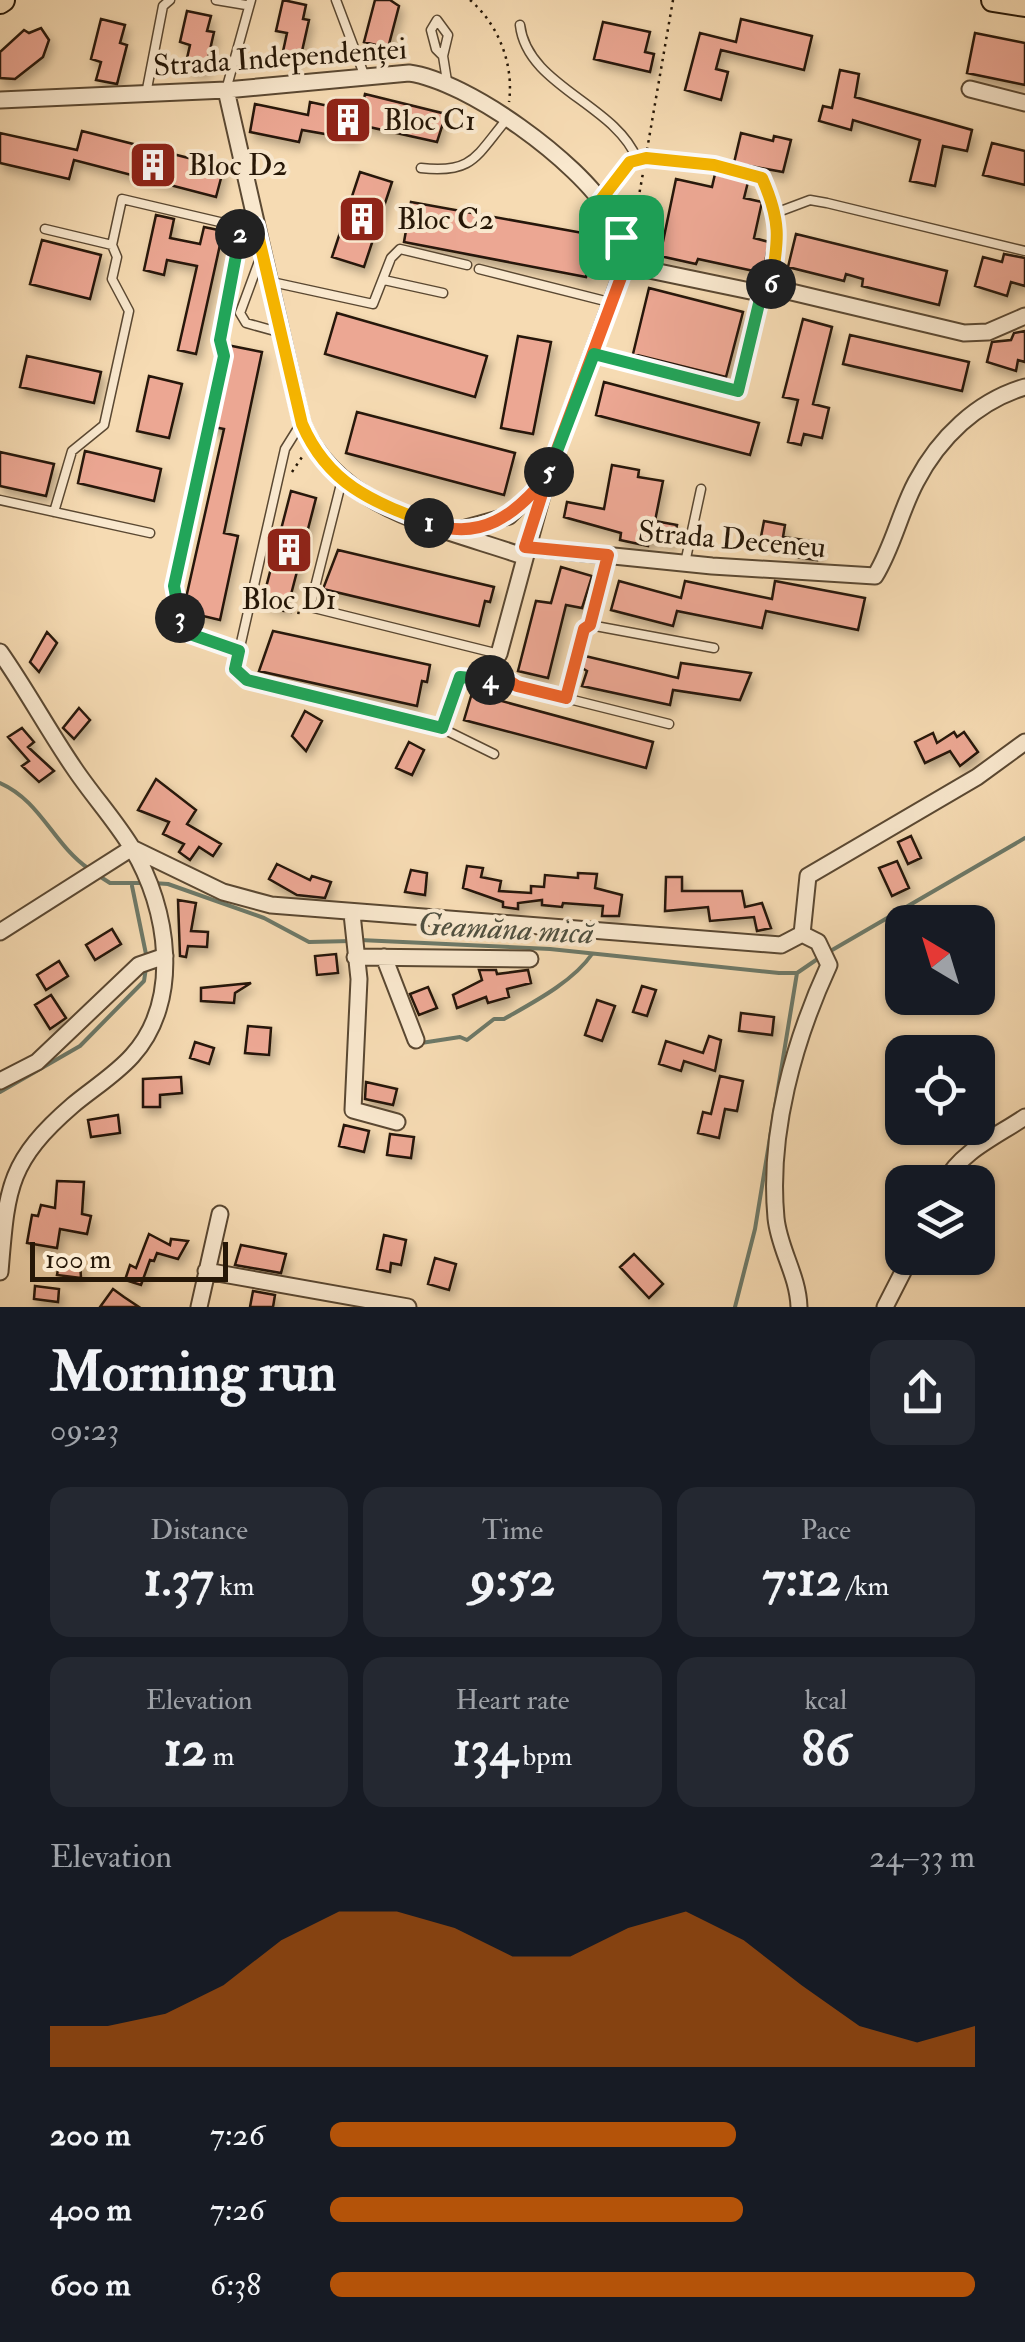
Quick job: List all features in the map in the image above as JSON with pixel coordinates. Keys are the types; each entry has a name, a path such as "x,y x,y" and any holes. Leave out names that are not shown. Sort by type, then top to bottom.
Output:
{"main road":[{"path":"993,0 1025,5"}],"street":[{"name":"Strada Independenței","path":"0,100 226,90 410,73 447,81 507,119 600,201 621,237 626,264"},
{"path":"970,88 1025,104"},
{"name":"Strada Deceneu","path":"226,90 249,226 270,281 302,424 311,444 342,480 366,500 450,531 524,551 874,576 917,480 967,415 983,403 1025,387"},
{"path":"499,654 547,476 626,264 964,333 988,332 1025,316"},
{"path":"450,531 493,524 509,516 547,476"},
{"path":"0,652 90,793 132,848 148,886 151,961 164,992 154,1026 131,1058 70,1107 32,1144 14,1170 0,1272"},
{"path":"802,934 808,876 920,812 1025,742"},
{"path":"0,932 132,848"},
{"path":"132,848 223,892 353,920 781,945 802,934"},
{"path":"353,920 359,979 353,1110 397,1122"},
{"path":"800,1307 798,1287 776,1224 774,1174 802,1029 830,964 818,942 802,934"},
{"path":"354,952 384,957 530,958"},
{"path":"384,957 416,1040"},
{"path":"0,1080 38,1062 151,961"},
{"path":"958,1165 1025,1117"},
{"path":"199,1307 220,1214"},
{"path":"206,1271 408,1307"},
{"path":"885,1307 901,1275"}],"lane":[{"path":"146,94 163,6 170,0"},
{"path":"216,0 249,2 226,90"},
{"path":"336,0 365,77"},
{"path":"520,25 532,56 620,133 641,159"},
{"path":"443,56 447,81"},
{"path":"421,168 452,172 464,167 507,119"},
{"path":"594,354 738,391 779,236 778,212 762,178 744,170 641,159 624,166 600,201"},
{"path":"54,512 72,451 104,424 129,312 112,279 117,258 112,245 122,199 249,226"},
{"path":"778,212 810,200 1025,252"},
{"path":"45,230 112,245"},
{"path":"270,281 366,304 378,298 393,252 400,249 466,266"},
{"path":"262,252 240,313 246,323 282,333"},
{"path":"479,269 613,304"},
{"path":"384,280 443,293"},
{"path":"302,424 285,449 235,669 247,680 442,728 494,754"},
{"path":"207,441 173,597 182,626 190,634 239,651"},
{"path":"342,480 310,606 499,654 500,675"},
{"path":"685,563 701,489"},
{"path":"0,500 150,533"},
{"path":"566,698 608,555"},
{"path":"590,625 714,648"},
{"path":"442,728 460,677 485,682 500,675"},
{"path":"500,675 517,686 669,724"}],"path":[{"path":"470,0 486,14 512,77 507,119"},
{"path":"632,231 641,159 673,0"},
{"path":"207,441 249,226"},
{"path":"288,478 311,444"},
{"path":"257,607 296,616 310,606"}],"building":[{"path":"283,0 306,5 303,19 309,20 300,60 282,56 287,33 276,31"},
{"path":"375,0 390,0 399,6 388,48 364,42"},
{"path":"187,11 211,16 207,31 214,32 205,72 185,67 190,45 180,42"},
{"path":"101,19 125,25 120,43 127,45 117,84 96,80 101,62 91,59"},
{"path":"741,19 812,36 804,70 721,50 716,69 728,72 721,100 685,90 700,33 736,42"},
{"path":"603,22 650,32 645,52 654,54 650,72 594,59"},
{"path":"41,28 49,40 43,57 15,79 0,78 0,52 24,30 29,33"},
{"path":"975,33 1025,43 1025,85 967,73"},
{"path":"840,70 859,74 855,97 972,130 967,151 943,146 935,186 910,181 920,140 853,120 851,130 819,121 823,106 832,108"},
{"name":"Bloc C1","path":"365,94 446,114 437,142 360,125 354,139 302,130 299,142 250,132 255,104 308,115 310,102 361,113"},
{"name":"Bloc D2","path":"82,131 224,167 216,197 74,160 69,179 0,163 0,133 77,150"},
{"path":"741,133 773,141 774,136 791,140 783,172 734,163"},
{"path":"992,143 1025,151 1025,185 983,175"},
{"name":"Bloc C2","path":"360,172 392,182 364,267 332,257"},
{"path":"715,174 748,182 744,198 762,202 754,238 769,242 763,273 698,259 696,264 660,256 676,179 712,187"},
{"path":"411,202 594,235 586,277 404,242"},
{"path":"156,215 174,219 170,238 200,244 204,227 223,231 196,354 178,350 197,266 167,260 164,275 144,270"},
{"path":"796,234 947,271 939,305 862,286 863,279 846,274 844,281 788,267"},
{"path":"42,240 101,255 90,299 30,284"},
{"path":"1004,254 1025,258 1025,286 1011,282 1007,296 975,286 983,257 1002,262"},
{"path":"649,288 743,312 726,377 633,354"},
{"path":"337,313 487,356 475,397 325,354"},
{"path":"803,319 832,327 813,404 829,408 822,438 804,434 801,445 788,442 798,400 783,397"},
{"path":"1025,331 1025,362 1018,360 1016,371 987,362 992,342 1011,340 1014,333"},
{"path":"850,335 969,362 962,391 843,364"},
{"path":"518,336 551,342 533,434 501,428"},
{"path":"222,344 262,352 224,533 238,536 220,620 186,612 184,607 224,429 204,425"},
{"path":"27,356 101,372 94,403 20,387"},
{"path":"149,376 182,384 169,438 137,431"},
{"path":"604,382 759,423 750,455 596,415"},
{"path":"357,412 515,453 504,495 346,453"},
{"path":"85,451 161,469 154,501 78,483"},
{"path":"0,452 54,464 46,496 0,486"},
{"path":"612,465 639,470 638,477 663,481 655,521 677,525 673,543 649,539 648,546 620,540 621,533 564,517 567,502 604,509"},
{"name":"Bloc D1","path":"291,491 316,498 287,610 262,603"},
{"path":"764,521 785,525 783,537 819,542 817,560 796,557 797,549 760,542"},
{"path":"338,550 494,587 490,602 485,601 479,626 323,589"},
{"path":"561,567 592,576 582,608 566,605 548,678 518,671 536,601 551,603"},
{"path":"619,581 681,598 685,581 772,599 775,581 865,598 858,630 766,611 762,628 677,611 673,626 611,610"},
{"path":"273,631 430,665 417,706 259,671"},
{"path":"47,632 57,643 39,672 30,662"},
{"path":"585,656 678,678 681,663 751,673 740,700 673,690 670,705 582,686 587,671 582,668"},
{"path":"472,693 653,742 646,768 464,720"},
{"path":"79,708 90,720 74,739 63,728"},
{"path":"305,711 322,721 306,751 292,736"},
{"path":"22,728 34,742 28,747 54,771 39,782 22,766 29,761 8,737"},
{"path":"954,732 957,737 964,732 978,752 960,766 950,751 925,763 915,742 933,733 937,743"},
{"path":"409,742 424,750 412,775 396,768"},
{"path":"156,779 196,810 187,824 221,844 213,856 199,847 190,860 179,852 184,844 163,834 169,822 138,810"},
{"path":"911,836 921,858 908,864 898,842"},
{"path":"897,861 909,888 892,896 879,868"},
{"path":"277,864 310,880 312,876 331,882 325,898 297,895 269,879"},
{"path":"467,866 483,868 481,877 501,881 499,891 531,893 531,886 544,887 545,875 578,878 578,873 597,874 595,888 622,895 619,916 602,916 603,906 563,903 562,907 542,905 542,900 518,903 518,909 503,907 503,902 463,888"},
{"path":"411,870 427,873 425,895 405,892"},
{"path":"666,877 682,877 682,891 742,891 745,907 762,903 771,928 757,931 754,917 710,921 708,907 665,911"},
{"path":"178,900 196,903 191,931 208,932 207,947 188,946 186,957 180,956"},
{"path":"112,929 121,944 95,960 86,945"},
{"path":"336,954 338,973 317,975 315,956"},
{"path":"59,961 68,976 46,990 37,975"},
{"path":"479,970 496,970 497,974 528,970 531,983 507,989 509,997 488,1003 486,997 457,1008 453,995 482,980"},
{"path":"251,983 235,993 234,1003 201,1001 201,988"},
{"path":"642,986 656,990 647,1016 633,1012"},
{"path":"428,987 437,1008 419,1015 410,994"},
{"path":"51,995 66,1018 50,1029 35,1005"},
{"path":"597,1000 615,1006 602,1041 585,1035"},
{"path":"741,1013 774,1017 772,1035 739,1031"},
{"path":"248,1026 271,1028 269,1055 245,1053"},
{"path":"709,1036 721,1040 715,1071 684,1061 681,1071 659,1064 666,1041 703,1053"},
{"path":"195,1042 214,1048 209,1064 190,1058"},
{"path":"720,1076 743,1081 737,1111 725,1109 719,1138 698,1133 703,1112 711,1114"},
{"path":"181,1077 182,1093 160,1095 160,1107 143,1107 143,1079"},
{"path":"366,1082 397,1089 393,1105 365,1099"},
{"path":"118,1115 120,1133 91,1137 88,1120"},
{"path":"344,1125 369,1131 364,1152 339,1146"},
{"path":"390,1134 414,1137 411,1158 387,1155"},
{"path":"57,1181 84,1182 82,1214 91,1216 87,1234 60,1229 57,1248 27,1243 32,1215 38,1216 41,1205 55,1208"},
{"path":"149,1234 170,1245 171,1239 188,1241 178,1259 157,1253 154,1261 150,1260 141,1285 125,1280 130,1265 136,1268"},
{"path":"384,1235 406,1240 401,1265 391,1263 390,1272 377,1269"},
{"path":"241,1245 286,1254 281,1273 235,1265"},
{"path":"634,1254 663,1284 649,1298 620,1267"},
{"path":"435,1258 456,1264 449,1290 428,1284"},
{"path":"60,1259 80,1262 81,1278 57,1275"},
{"path":"35,1286 59,1289 58,1302 34,1299"},
{"path":"113,1289 124,1297 139,1307 100,1307"},
{"path":"253,1291 275,1295 273,1307 250,1307"}],"waterway":[{"name":"Geamăna mică","path":"0,783 26,801 89,869"},
{"name":"Geamăna mică","path":"827,953 1025,838"},
{"name":"Geamăna mică","path":"96,874 110,883 143,883"},
{"name":"Geamăna mică","path":"153,883 168,884 264,918 309,942 351,941"},
{"path":"132,886 147,959"},
{"name":"Geamăna mică","path":"360,940 550,949 779,973 797,973 819,958"},
{"path":"421,1043 460,1037 467,1040 494,1019 504,1019 551,991 592,954"},
{"path":"0,1092 80,1046 144,981 146,968"},
{"path":"735,1307 755,1229 797,973"}],"place":[{"name":"Bloc C1","path":"348,120"},
{"name":"Bloc D2","path":"153,165"},
{"name":"Bloc C2","path":"362,219"},
{"name":"Bloc D1","path":"289,550"}],"route":[{"path":"621,237 600,201 624,166 637,159 744,170 762,178 778,212 779,236 770,291 762,291 738,391 594,354 547,476 525,547 608,555 566,698 517,686 500,675 485,682 460,677 442,728 247,680 235,669 239,651 190,634 182,626 173,597 174,586 224,356 220,340 242,227 256,226 302,424 311,444 330,468 366,500 450,531 470,530 509,516 524,506 547,476 626,264 621,237"}]}
